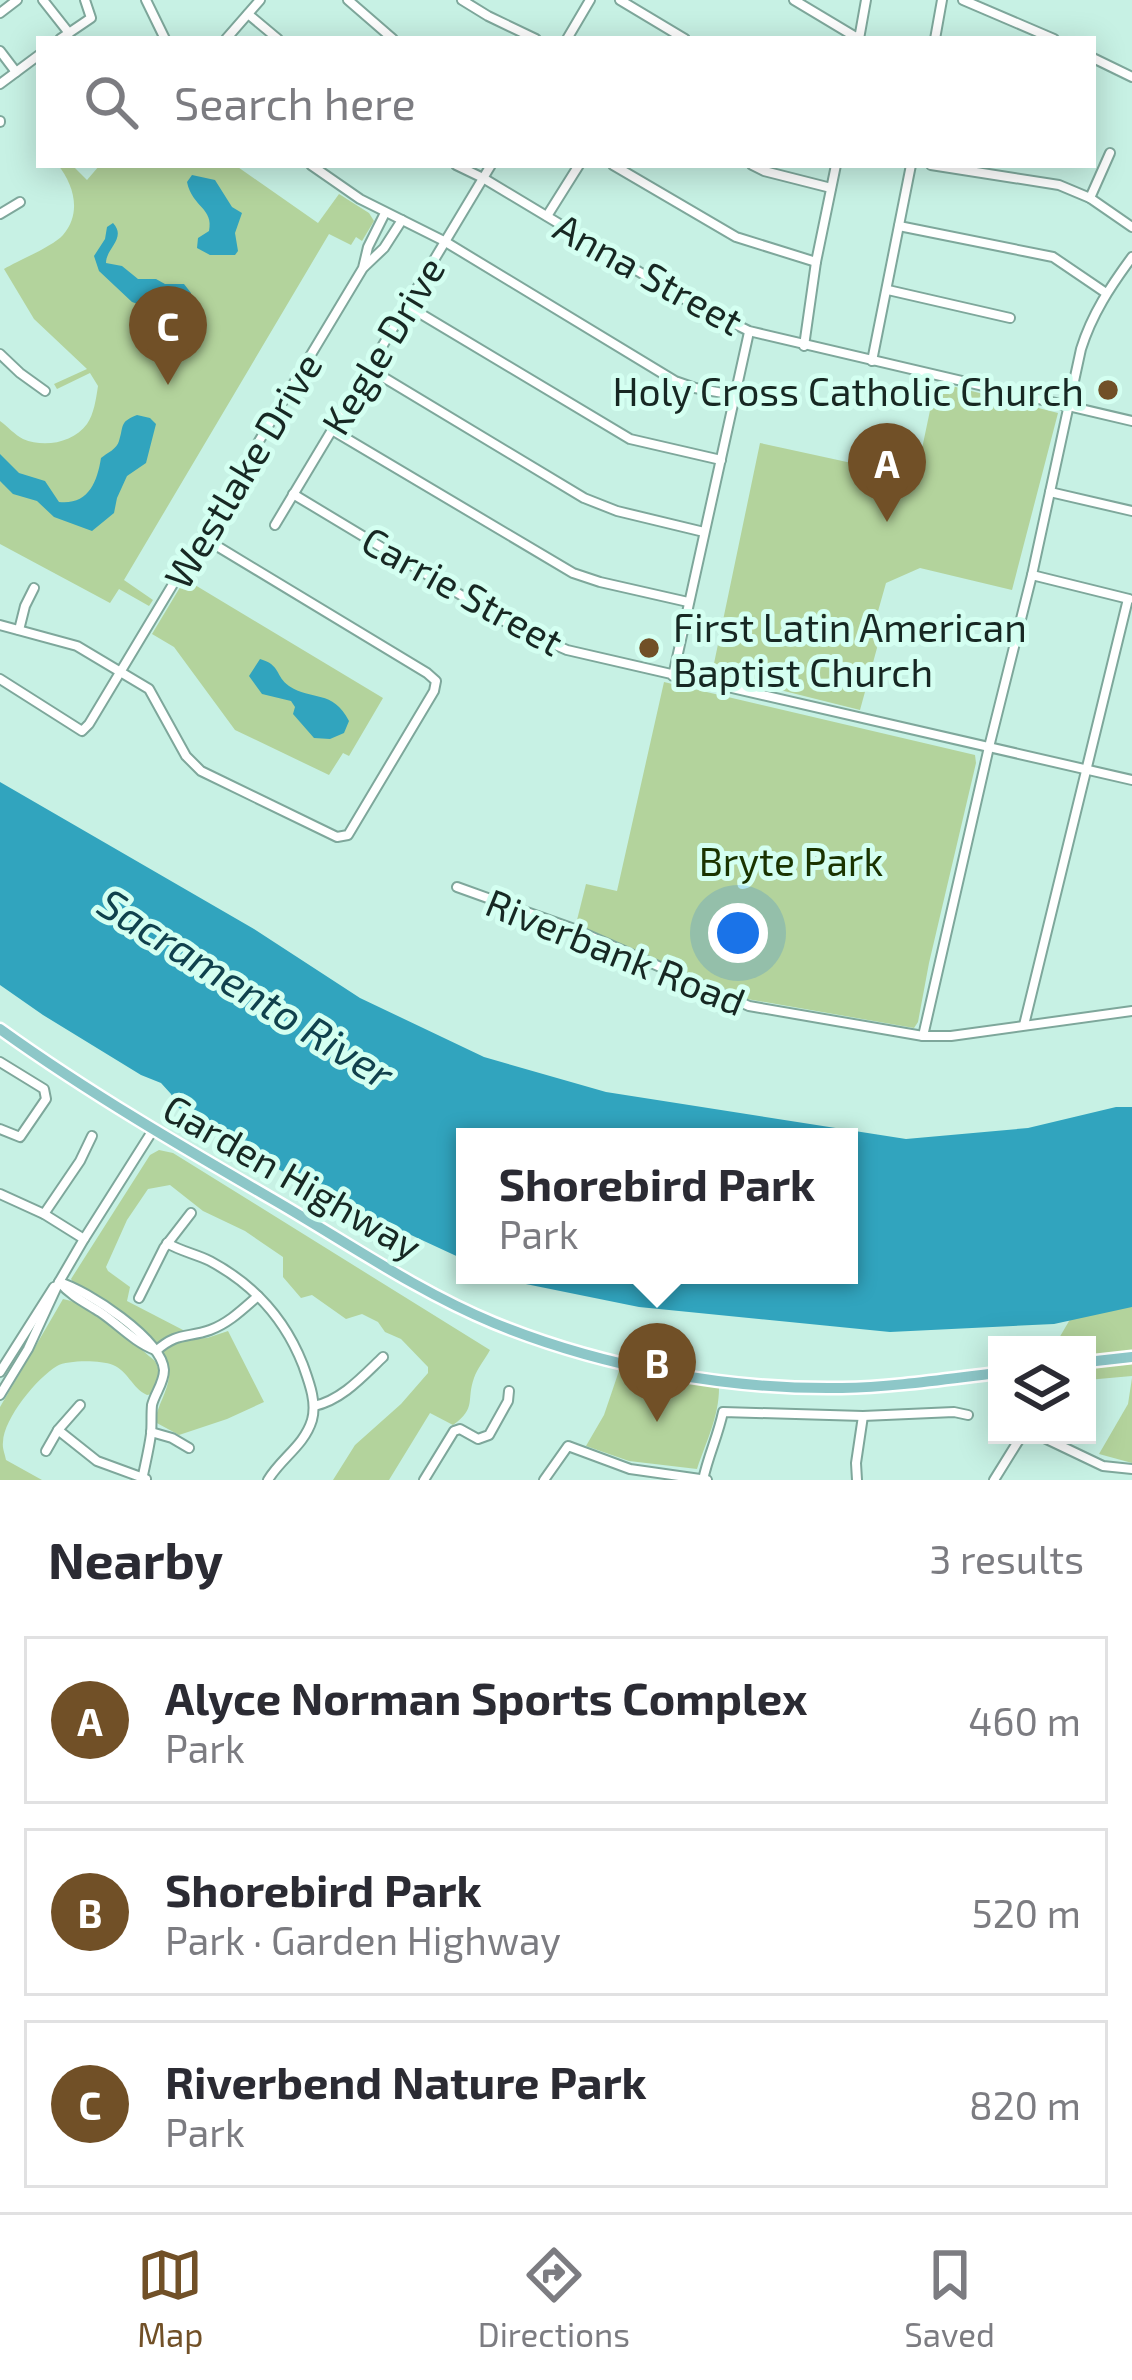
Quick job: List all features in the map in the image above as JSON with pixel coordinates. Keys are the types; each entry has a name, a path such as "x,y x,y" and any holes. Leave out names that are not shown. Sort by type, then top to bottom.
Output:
{"main road":[{"name":"Garden Highway","path":"0,1029 153,1130 496,1323 677,1374 771,1386 868,1387 988,1374"},
{"path":"1096,1361 1132,1357"}],"street":[{"path":"0,13 17,0"},
{"path":"43,0 64,36 91,18 85,0"},
{"path":"146,0 164,36"},
{"path":"229,36 260,0"},
{"path":"348,0 390,36"},
{"path":"462,0 530,36"},
{"path":"569,36 590,0"},
{"path":"620,0 680,36"},
{"path":"794,0 854,36"},
{"path":"860,36 866,0"},
{"path":"936,36 942,0"},
{"path":"963,0 1047,36"},
{"path":"248,14 274,36"},
{"path":"0,51 16,72"},
{"path":"0,84 36,57"},
{"path":"1096,59 1132,77"},
{"path":"1090,198 1110,153"},
{"path":"316,168 675,381 734,395"},
{"name":"Anna Street","path":"462,168 700,308 749,331 1132,421"},
{"name":"Kegle Drive","path":"275,525 488,168"},
{"path":"547,216 577,168"},
{"path":"618,168 736,238 816,262"},
{"path":"762,168 831,188"},
{"path":"804,346 835,168"},
{"path":"872,361 910,168"},
{"path":"951,168 1059,185 1090,198 1132,226"},
{"path":"0,214 20,202"},
{"name":"Westlake Drive","path":"0,679 82,731 363,268 385,213"},
{"name":"Westlake Drive","path":"363,268 384,248 401,220"},
{"path":"899,226 1053,257 1106,292"},
{"path":"371,241 384,248"},
{"path":"923,1036 1032,575 1066,407 1088,326 1132,257"},
{"path":"888,290 1010,318"},
{"path":"406,305 630,439 721,460"},
{"path":"673,676 749,331"},
{"path":"0,354 45,391"},
{"path":"368,368 584,499 704,532"},
{"path":"332,430 573,573 688,602"},
{"path":"1050,492 1132,511"},
{"name":"Carrie Street","path":"293,494 539,639 673,676 1132,780"},
{"path":"0,625 77,646 149,689 185,756 201,771 338,837 348,835 436,681 202,536"},
{"path":"1024,1024 1130,599 1032,575"},
{"path":"19,630 34,588"},
{"name":"Riverbank Road","path":"457,887 574,929 749,1006 923,1036 1132,1011"},
{"path":"0,1062 45,1092 46,1099 20,1137 0,1129"},
{"path":"0,1372 153,1130"},
{"path":"44,1214 92,1136"},
{"path":"138,1153 158,1142 174,1142"},
{"path":"1,1199 44,1214 84,1239"},
{"path":"139,1298 166,1243 191,1213"},
{"path":"166,1243 236,1277 278,1318 297,1350 314,1406 306,1435 268,1480"},
{"path":"58,1430 97,1461 144,1479 153,1402 164,1376 156,1351 59,1282"},
{"path":"0,1396 59,1282"},
{"path":"156,1351 173,1337 228,1322 258,1296"},
{"path":"314,1406 327,1404 383,1357"},
{"path":"426,1479 454,1431 460,1429 478,1439 489,1436 509,1391"},
{"path":"46,1451 80,1405"},
{"path":"544,1480 568,1446 629,1474 705,1480 707,1457 723,1412 968,1414"},
{"path":"857,1480 863,1416"},
{"path":"151,1432 189,1448"},
{"path":"994,1480 1016,1444"},
{"path":"1056,1444 1115,1474 1132,1469"}],"green space":[{"path":"60,168 75,168 87,180 97,168 239,168 318,223 339,194 374,221 362,241 356,237 351,245 329,234 124,580 153,600 149,606 119,589 110,603 0,544 0,421 31,442 66,439 89,420 98,386 90,373 57,389 54,384 87,369 34,319 4,269 63,235 74,208"},
{"path":"936,382 1058,413 1012,590 920,568 886,583 873,629 877,648 860,710 712,673 760,443 916,477"},
{"path":"185,579 383,698 349,756 343,753 329,775 235,730 174,647 152,634"},
{"name":"Bryte Park","path":"664,682 975,755 914,1028 747,999 576,924 586,884 617,891"},
{"path":"159,1150 173,1153 490,1350 474,1378 465,1414 453,1425 430,1413 389,1480 333,1480 355,1445 401,1404 428,1367 378,1322 362,1314 346,1319 312,1295 301,1298 283,1277 283,1257 203,1211 170,1185 148,1189 127,1220 106,1267 130,1287 127,1301 183,1330 185,1339 228,1331 264,1402 179,1435 155,1422 167,1387 167,1362 147,1336 71,1279 150,1155"},
{"path":"63,1299 99,1315 154,1360 158,1381 147,1395 113,1365 84,1361 57,1366 23,1399 3,1442 6,1460 42,1480 0,1480 0,1407"},
{"path":"1132,1306 1132,1376 1096,1379 1096,1336 1060,1336 1072,1316"},
{"path":"621,1365 719,1388 697,1469 629,1461 586,1446 604,1415"},
{"path":"1132,1378 1132,1463 1099,1454 1128,1404"}],"water":[{"path":"192,175 215,180 232,207 242,213 235,233 235,255 210,255 197,248 198,238 209,231 210,223 187,182"},
{"path":"113,223 118,233 106,263 122,266 138,279 184,284 191,293 188,304 169,308 132,302 99,271 94,256"},
{"path":"137,415 156,424 146,463 127,476 114,513 92,531 54,517 37,501 13,494 0,481 0,454 19,473 45,481 59,502 77,500 94,484 101,458 118,444 125,422"},
{"path":"260,659 271,664 289,686 336,704 349,721 344,733 330,739 314,738 293,714 291,701 262,694 249,676"},
{"name":"Sacramento River","path":"0,782 254,929 360,998 484,1057 606,1092 836,1128 456,1128 456,1256 370,1220 262,1160 176,1106 161,1083 0,985"},
{"path":"1132,1107 1132,1307 1054,1324 890,1332 639,1307 526,1284 858,1284 858,1131 906,1139 1028,1128"}],"place":[{"name":"Riverbend Nature Park","path":"168,385"},
{"name":"Holy Cross Catholic Church","path":"1108,390"},
{"name":"Alyce Norman Sports Complex","path":"887,522"},
{"name":"First Latin American Baptist Church","path":"649,648"},
{"name":"Shorebird Park","path":"657,1422"}]}
